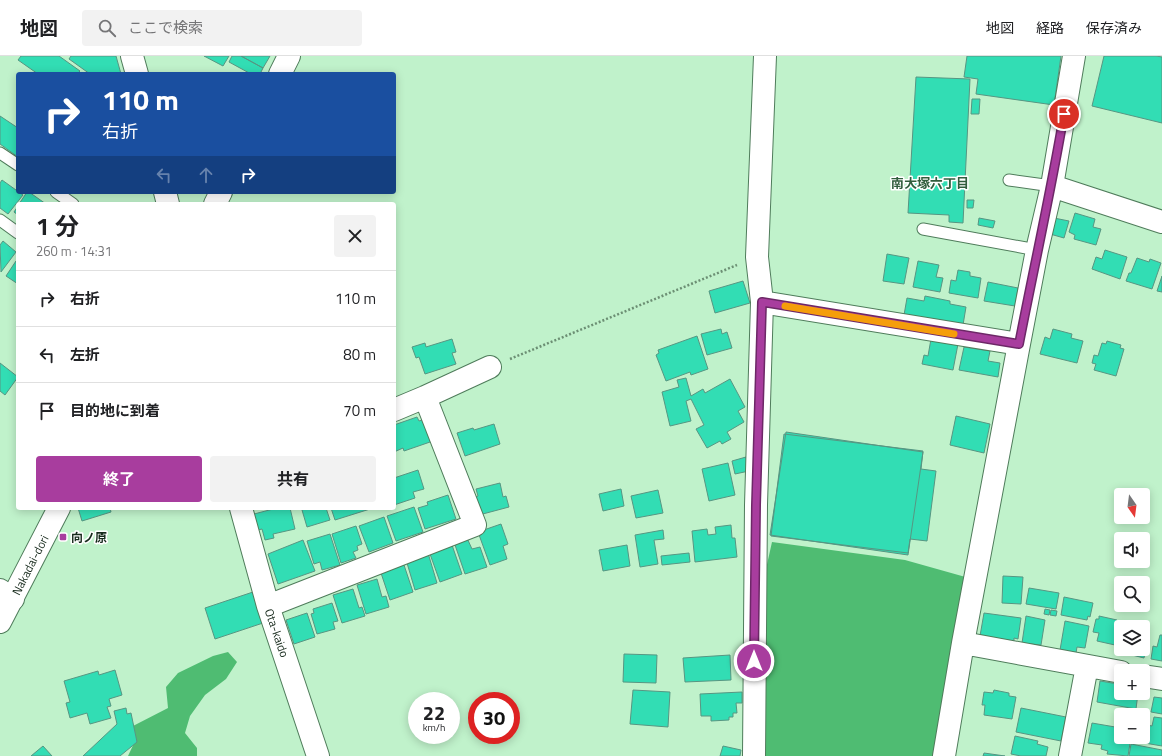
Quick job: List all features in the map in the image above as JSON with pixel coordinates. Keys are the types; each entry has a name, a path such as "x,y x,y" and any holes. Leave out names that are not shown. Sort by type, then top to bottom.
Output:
{"street":[{"path":"132,56 136,72"},
{"path":"281,72 289,56"},
{"path":"754,756 756,505 762,302 758,256 765,56"},
{"path":"944,756 963,642 1037,250 1052,186 1074,56"},
{"path":"1052,186 1162,222"},
{"path":"762,302 1019,344"},
{"path":"396,409 490,367"},
{"path":"268,606 475,525 425,397"},
{"name":"Nakadai-dori","path":"0,622 6,594 58,510"},
{"name":"Ota-kaido","path":"242,510 268,606 318,756"},
{"path":"963,642 1114,671"},
{"path":"1070,756 1087,666"},
{"path":"1150,677 1162,679"}],"lane":[{"path":"0,153 16,164"},
{"path":"1009,180 1052,186"},
{"path":"59,194 70,202"},
{"path":"0,220 16,232"},
{"path":"923,229 1037,250"}],"path":[{"path":"490,367 758,256"}],"green space":[{"path":"772,542 905,560 969,578 935,756 765,756 766,569"},
{"path":"228,652 237,662 226,679 205,695 190,716 185,733 197,748 197,756 128,756 136,739 133,726 168,708 166,687 178,673 213,656"}],"building":[{"path":"21,56 59,56 80,71 35,72 18,60"},
{"path":"71,56 116,56 120,72 87,72 69,59"},
{"path":"204,56 229,56 223,66"},
{"path":"232,56 241,56 263,68 261,72 247,72 229,62"},
{"path":"241,56 270,56 263,68"},
{"path":"967,56 1061,56 1054,105 976,94 978,79 964,77"},
{"path":"1104,56 1162,57 1162,123 1092,106"},
{"path":"916,77 970,79 963,223 949,222 949,215 908,213"},
{"path":"972,99 980,99 979,114 971,114"},
{"path":"0,116 16,127 16,156 0,144"},
{"path":"2,180 16,190 16,194 23,195 8,214 0,208 0,183"},
{"path":"26,194 32,194 43,202 20,202"},
{"path":"967,200 974,200 973,208 967,208"},
{"path":"1075,213 1095,219 1093,227 1101,229 1096,245 1074,239 1075,235 1069,232"},
{"path":"979,218 995,221 993,228 978,225"},
{"path":"1054,218 1069,221 1064,238 1050,234"},
{"path":"3,241 16,252 1,272 0,245"},
{"path":"1105,250 1127,257 1120,279 1092,269 1096,257 1102,259"},
{"path":"887,254 909,258 904,284 883,281"},
{"path":"1137,258 1149,262 1150,259 1161,263 1152,289 1126,281"},
{"path":"16,261 16,283 6,276"},
{"path":"918,261 939,265 936,277 943,278 940,292 913,287"},
{"path":"958,270 970,272 970,276 981,278 978,298 949,293 951,280 956,281"},
{"path":"1162,276 1162,292 1157,291"},
{"path":"743,281 750,303 715,313 709,291"},
{"path":"988,282 1018,288 1015,306 984,301"},
{"path":"925,296 950,301 950,304 966,307 963,325 904,315 907,298 924,301"},
{"path":"721,329 722,334 727,332 732,348 707,355 701,334"},
{"path":"1053,329 1072,334 1071,338 1083,341 1077,363 1040,354 1045,337 1050,339"},
{"path":"697,336 708,369 691,375 690,372 666,381 656,355 659,353 658,350"},
{"path":"452,339 456,352 452,353 456,364 425,374 419,357 416,358 412,347 425,343 426,347"},
{"path":"931,339 958,344 953,370 922,364 924,355 928,356"},
{"path":"1107,341 1121,345 1120,348 1124,349 1116,376 1094,370 1096,364 1092,363 1094,355 1098,356 1102,343 1106,344"},
{"path":"964,347 990,351 988,361 1000,363 998,377 959,370"},
{"path":"0,363 16,375 16,380 5,395 0,391"},
{"path":"686,378 691,396 703,389 705,393 730,379 745,407 738,411 744,422 727,432 731,439 722,444 720,441 707,448 696,429 704,425 691,399 686,401 691,421 670,426 662,392 679,387 677,380"},
{"path":"956,416 990,424 984,453 950,445"},
{"path":"417,417 419,421 425,419 433,441 404,451 403,448 396,451 396,424"},
{"path":"494,424 500,444 465,456 457,433"},
{"path":"786,432 923,452 908,555 770,535"},
{"path":"784,434 923,451 921,469 936,471 927,541 910,539 908,553 771,536"},
{"path":"746,457 749,471 735,474 732,461"},
{"path":"728,463 735,495 709,501 702,469"},
{"path":"418,470 424,489 413,492 415,498 396,504 396,477"},
{"path":"500,483 503,497 506,496 509,507 479,515 474,498 478,496 476,489"},
{"path":"621,489 624,506 603,511 599,494"},
{"path":"658,490 663,513 636,518 631,496"},
{"path":"448,495 456,519 425,529 418,508 428,505 427,502"},
{"path":"414,507 423,532 396,541 387,516"},
{"path":"79,510 110,510 111,512 82,521"},
{"path":"269,510 290,510 295,529 273,534 274,538 265,540 262,529 258,530 254,514"},
{"path":"302,510 327,510 330,520 307,527"},
{"path":"332,510 367,510 335,520"},
{"path":"384,517 393,543 369,552 359,526"},
{"path":"501,524 508,544 503,546 507,559 490,565 478,532"},
{"path":"731,525 732,538 735,538 737,557 695,562 692,531 707,529 708,535 716,534 715,527"},
{"path":"356,526 362,544 357,546 358,550 353,552 356,558 341,563 332,534"},
{"path":"663,530 664,539 654,540 658,564 640,567 635,535"},
{"path":"330,534 340,565 322,570 320,562 314,564 307,541"},
{"path":"467,538 472,549 480,547 487,567 465,574 454,542"},
{"path":"303,540 315,571 278,584 268,554"},
{"path":"452,545 462,574 440,582 430,554"},
{"path":"627,545 630,566 603,571 599,550"},
{"path":"428,553 437,583 415,590 407,563 414,561 413,558"},
{"path":"689,553 690,562 662,565 661,556"},
{"path":"404,565 413,592 390,600 381,573"},
{"path":"1003,576 1023,577 1021,604 1002,603"},
{"path":"377,579 382,597 386,596 389,607 366,614 357,585"},
{"path":"1029,588 1059,593 1056,609 1026,604"},
{"path":"353,589 359,608 362,607 365,616 342,623 333,595"},
{"path":"253,592 263,623 215,639 205,608"},
{"path":"1064,597 1093,603 1090,617 1088,616 1087,620 1061,615"},
{"path":"332,603 338,621 333,622 335,629 317,634 311,614 314,613 313,609"},
{"path":"1045,609 1050,610 1049,615 1044,614"},
{"path":"1051,610 1057,611 1056,616 1050,615"},
{"path":"307,613 315,637 294,644 286,620"},
{"path":"984,613 1021,618 1018,639 1014,638 1014,641 980,636"},
{"path":"1026,616 1045,620 1041,645 1022,643"},
{"path":"1099,616 1117,620 1114,620 1114,645 1097,641 1099,633 1093,632 1096,619 1099,619"},
{"path":"1065,621 1089,626 1085,648 1077,647 1076,653 1060,650"},
{"path":"1160,635 1162,635 1162,661 1151,659 1153,646 1157,647"},
{"path":"624,654 657,655 656,683 623,682"},
{"path":"730,655 731,680 685,682 683,658"},
{"path":"115,670 122,695 109,699 111,706 107,707 111,718 90,724 87,713 70,718 66,703 70,702 64,681 98,671 99,675"},
{"path":"1100,681 1114,683 1114,700 1137,700 1136,708 1097,702"},
{"path":"633,690 670,692 668,727 630,724"},
{"path":"994,690 1009,693 1009,696 1016,697 1012,719 984,715 985,705 982,705 984,692 993,693"},
{"path":"742,692 742,703 736,703 737,713 733,713 733,717 729,717 729,720 711,721 711,716 701,716 700,694"},
{"path":"1154,697 1162,698 1162,714 1151,712"},
{"path":"126,708 127,714 131,713 137,742 120,756 83,756 117,724 114,711"},
{"path":"1021,708 1066,717 1061,741 1016,732"},
{"path":"1154,717 1162,718 1162,746 1150,744 1150,726 1152,726"},
{"path":"1092,723 1114,727 1114,744 1130,744 1128,756 1107,754 1108,751 1101,749 1102,745 1088,743"},
{"path":"1015,736 1038,741 1037,744 1048,747 1046,756 1021,756 1011,754"},
{"path":"1131,744 1162,750 1162,756 1129,756"},
{"path":"43,746 52,756 31,756"},
{"path":"723,746 741,750 740,756 720,756"},
{"path":"984,753 1005,756 983,756"}],"slow traffic":[{"path":"785,306 954,334"}],"place":[{"name":"向ノ原","path":"63,537"}],"district":[{"name":"南大塚六丁目","path":"930,183"}],"route":[{"path":"754,661 756,505 762,302 1019,344 1037,250 1052,186 1064,114"}]}
